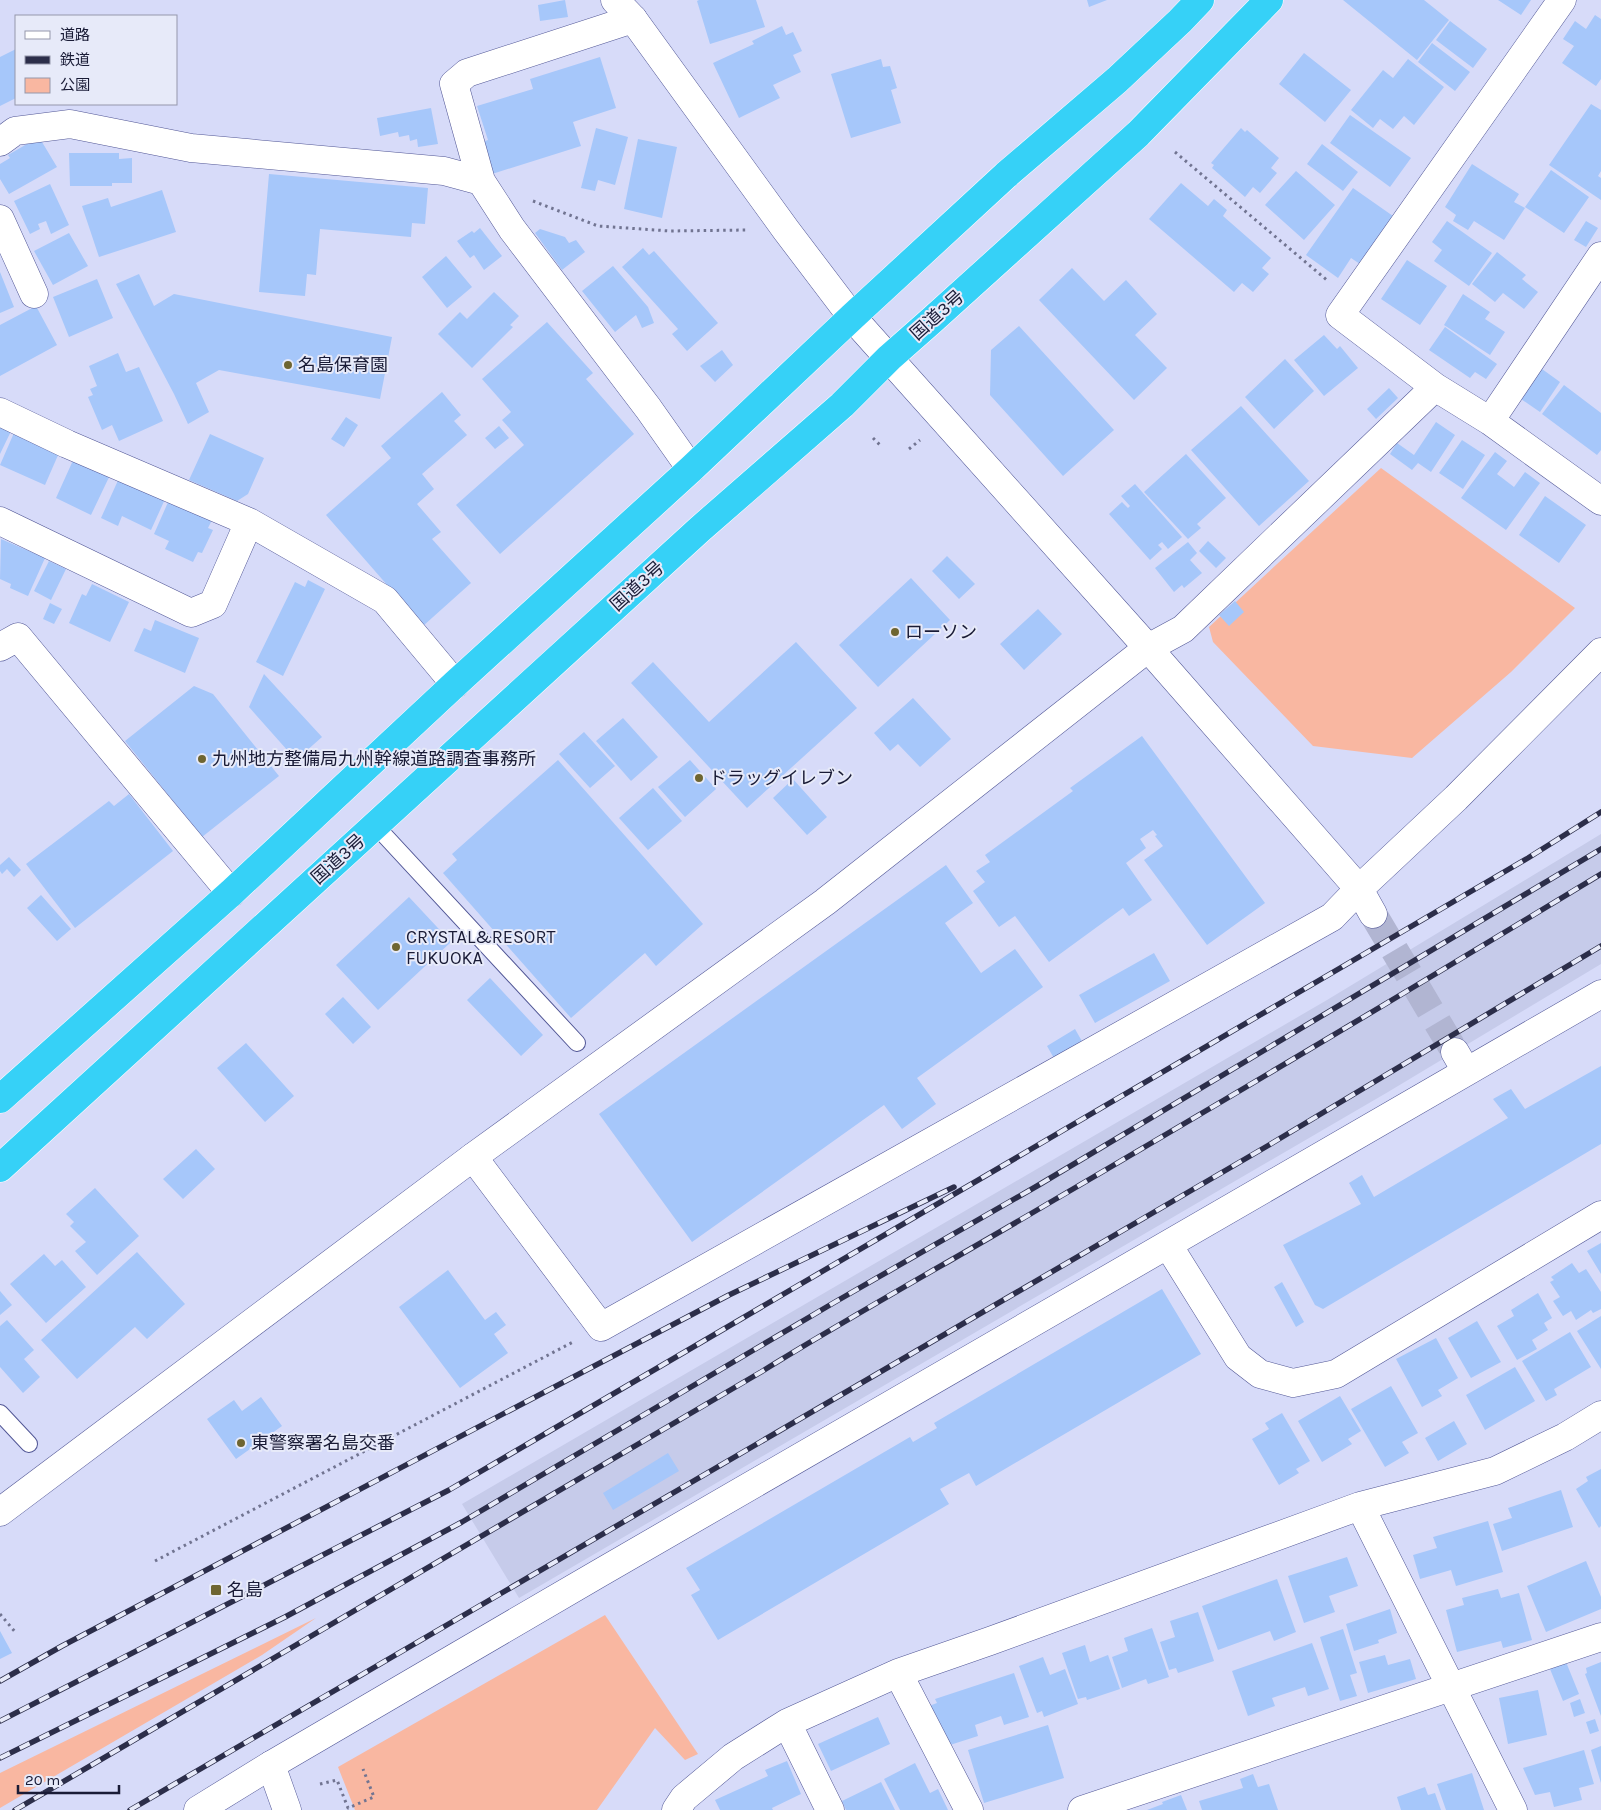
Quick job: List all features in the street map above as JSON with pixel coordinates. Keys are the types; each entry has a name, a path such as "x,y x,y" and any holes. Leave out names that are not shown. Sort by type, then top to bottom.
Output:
{"highway":[{"path":"0,1098 231,893 455,684 691,470 852,317 1006,175 1117,80 1180,22 1200,0"},
{"name":"国道3号","path":"0,1168 700,529 842,405 888,358 1138,134 1269,0"}],"street":[{"path":"1562,0 1340,315 1435,387 1490,421 1601,501"},
{"path":"691,470 642,400 512,229 481,181 454,84 468,73 624,10 852,317 1148,648 1359,890 1373,914"},
{"path":"0,142 15,131 70,124 192,148 444,171 481,181"},
{"path":"0,219 34,294"},
{"path":"1490,421 1601,256"},
{"path":"0,1512 473,1157 825,902 1148,648 1183,629 1435,387"},
{"path":"0,412 67,444 250,522 385,600 455,684"},
{"path":"0,520 190,613 212,604 250,522"},
{"path":"0,647 18,637 231,893"},
{"path":"473,1157 601,1328 1332,917 1456,798 1601,652"},
{"path":"198,1810 598,1574 1168,1245 1460,1062 1601,994"},
{"path":"1168,1245 1238,1356 1260,1374 1293,1383 1336,1374 1601,1215"},
{"path":"676,1810 684,1798 733,1757 787,1723 898,1673 1360,1506 1495,1471 1565,1437 1601,1415"},
{"path":"1360,1506 1513,1810"},
{"path":"1082,1810 1601,1636"},
{"path":"898,1673 969,1810"},
{"path":"787,1723 830,1810"},
{"path":"272,1765 287,1810"}],"lane":[{"path":"375,825 577,1043"},
{"path":"0,1413 29,1444"}],"path":[{"path":"1175,152 1351,300"},
{"path":"526,198 598,226 670,231 786,230"},
{"path":"873,438 880,445"},
{"path":"909,449 922,438"},
{"path":"156,1561 601,1328"},
{"path":"0,1614 16,1633"},
{"path":"320,1784 337,1780 348,1808 374,1797 363,1769"}],"shaded area":[{"path":"1601,834 1601,964 1388,1092 519,1598 462,1504 1327,1000"}],"green space":[{"path":"1381,468 1575,608 1511,672 1412,758 1313,746 1213,642 1209,627"},
{"path":"605,1615 698,1754 685,1760 655,1728 597,1810 355,1810 338,1767"},
{"path":"316,1618 262,1655 0,1808 0,1773"}],"building":[{"path":"565,0 568,17 540,21 538,5"},
{"path":"756,0 765,27 710,44 697,1"},
{"path":"1087,0 1107,0 1089,7"},
{"path":"1343,0 1424,0 1449,20 1417,60"},
{"path":"1498,0 1531,0 1521,15"},
{"path":"1595,15 1601,19 1601,79 1596,86 1562,63 1574,46 1563,39 1575,21 1586,29"},
{"path":"1450,21 1487,49 1473,68 1436,40"},
{"path":"782,26 786,35 793,32 802,51 793,55 801,72 773,85 780,98 739,118 713,63 754,44 752,41"},
{"path":"1432,43 1470,72 1455,91 1418,62"},
{"path":"15,50 15,98 0,106 0,57"},
{"path":"1304,53 1351,90 1325,122 1279,84"},
{"path":"600,57 616,108 573,122 581,146 492,174 482,142 488,140 477,106 533,89 530,79"},
{"path":"881,59 883,67 890,66 897,88 891,90 901,123 851,138 831,74"},
{"path":"1408,59 1444,87 1414,125 1404,116 1393,129 1380,119 1373,128 1351,110 1383,70 1393,78"},
{"path":"1591,104 1601,110 1601,171 1598,176 1601,178 1601,200 1549,165"},
{"path":"431,108 438,144 418,147 417,139 410,141 409,135 399,137 398,132 380,136 377,118"},
{"path":"1350,115 1411,158 1390,187 1330,143"},
{"path":"596,128 628,137 615,185 598,180 595,191 581,188"},
{"path":"1241,128 1245,132 1247,130 1279,158 1271,168 1277,173 1260,193 1253,187 1245,197 1212,168 1214,165 1211,163"},
{"path":"39,137 57,167 9,194 0,179 0,164 10,158 8,155"},
{"path":"638,139 677,147 662,218 624,209"},
{"path":"1322,144 1358,172 1343,191 1307,164"},
{"path":"69,153 119,153 119,159 132,158 132,183 112,183 112,186 70,186"},
{"path":"1472,164 1519,194 1514,202 1525,208 1504,240 1474,221 1468,230 1453,221 1456,215 1445,207"},
{"path":"1551,170 1589,197 1564,233 1525,207"},
{"path":"1296,171 1335,205 1304,240 1265,205"},
{"path":"269,174 428,188 425,224 412,223 411,237 320,229 316,275 307,274 305,296 259,292"},
{"path":"1181,183 1208,206 1214,199 1227,210 1223,216 1271,258 1262,268 1269,274 1253,292 1242,283 1234,292 1149,219"},
{"path":"50,184 69,225 51,234 46,221 38,224 40,229 30,234 14,201"},
{"path":"1353,188 1393,216 1360,264 1351,258 1338,278 1306,255"},
{"path":"162,190 176,232 99,257 82,206 108,198 111,207"},
{"path":"1447,221 1492,253 1469,286 1434,261 1442,250 1432,242"},
{"path":"1586,221 1598,228 1586,247 1574,240"},
{"path":"480,228 502,256 484,270 474,255 470,258 457,241"},
{"path":"540,229 565,237 569,243 576,240 585,252 562,270 535,233"},
{"path":"69,233 88,266 53,285 34,251"},
{"path":"643,248 649,255 654,251 718,323 687,351 672,334 678,329 622,267"},
{"path":"1497,252 1526,275 1522,279 1538,292 1524,309 1503,293 1495,302 1472,284"},
{"path":"446,256 472,287 447,308 422,277"},
{"path":"1407,260 1447,286 1420,325 1381,299"},
{"path":"613,266 648,307 654,323 642,328 636,315 615,332 582,291"},
{"path":"1072,268 1104,301 1126,280 1157,314 1135,335 1167,368 1134,400 1039,300"},
{"path":"0,272 14,307 0,313"},
{"path":"139,274 154,306 174,294 392,337 380,399 219,370 196,383 209,412 188,424 116,284"},
{"path":"97,279 113,318 69,337 53,297"},
{"path":"494,292 519,316 510,325 513,327 472,368 438,334 460,312 467,319"},
{"path":"1463,294 1490,312 1485,319 1505,332 1490,355 1444,325"},
{"path":"36,306 57,345 0,376 0,325"},
{"path":"547,322 593,373 586,379 634,434 500,554 456,505 524,445 502,420 511,412 482,379"},
{"path":"1019,326 1114,430 1063,476 990,395 991,350"},
{"path":"1445,327 1497,364 1486,379 1475,372 1470,378 1429,350"},
{"path":"1324,335 1337,349 1340,346 1358,368 1324,396 1294,360"},
{"path":"722,350 733,365 715,382 700,366"},
{"path":"118,353 126,372 139,367 163,421 119,441 112,425 102,430 88,397 93,395 90,389 97,386 89,366"},
{"path":"1285,359 1314,391 1274,429 1245,397"},
{"path":"1542,369 1560,382 1540,412 1521,399"},
{"path":"1564,385 1601,413 1601,450 1597,455 1542,414"},
{"path":"1389,388 1398,398 1376,419 1367,409"},
{"path":"442,392 461,415 454,421 467,435 422,474 434,489 417,504 441,532 432,539 471,583 423,626 326,515 391,458 381,446"},
{"path":"1241,406 1309,481 1259,526 1191,450"},
{"path":"346,417 358,425 344,447 331,439"},
{"path":"0,418 14,425 0,454"},
{"path":"1436,422 1455,435 1431,472 1418,463 1412,470 1390,454 1397,443 1414,455"},
{"path":"17,426 62,446 45,485 0,465"},
{"path":"499,426 509,438 495,449 485,438"},
{"path":"210,434 264,458 248,494 237,501 189,480"},
{"path":"1462,440 1485,455 1463,489 1439,473"},
{"path":"1495,452 1507,461 1497,474 1514,487 1525,472 1540,483 1506,530 1461,498"},
{"path":"1186,454 1226,498 1197,524 1201,528 1188,539 1144,492"},
{"path":"75,456 111,473 91,515 56,498"},
{"path":"120,476 166,497 151,530 122,516 118,526 101,518"},
{"path":"1135,484 1182,537 1168,549 1162,542 1158,545 1162,549 1150,560 1109,514 1122,502 1128,508 1130,506 1121,496"},
{"path":"1545,496 1586,525 1559,563 1519,535"},
{"path":"169,500 212,520 208,528 213,530 202,553 198,552 193,562 165,549 169,541 154,534"},
{"path":"1,539 45,558 28,596 10,588 11,584 0,579"},
{"path":"1208,541 1226,558 1216,568 1199,551"},
{"path":"1188,542 1197,553 1190,560 1202,573 1184,588 1182,585 1174,592 1155,568"},
{"path":"947,556 975,584 959,599 932,571"},
{"path":"49,561 66,569 51,600 34,591"},
{"name":"ローソン","path":"911,578 950,620 878,687 839,645"},
{"path":"308,580 325,589 283,676 256,662 295,582 305,587"},
{"path":"92,584 129,602 110,642 69,623 82,594 86,596"},
{"path":"1235,601 1244,612 1229,626 1219,615"},
{"path":"50,603 62,609 54,624 43,619"},
{"path":"1038,609 1062,634 1024,670 1000,644"},
{"path":"155,620 199,638 185,673 134,651 144,628 151,631"},
{"path":"796,642 857,708 747,808 631,683 653,662 709,722"},
{"path":"264,674 322,737 296,760 249,707"},
{"name":"九州地方整備局九州幹線道路調査事務所","path":"194,686 213,694 279,776 202,837 125,741"},
{"path":"913,698 951,739 920,767 898,744 890,751 874,733"},
{"path":"623,718 658,757 631,781 596,741"},
{"path":"584,732 615,766 590,788 559,754"},
{"path":"1142,736 1265,903 1207,945 1144,860 1163,846 1153,830 1140,839 1146,848 1126,863 1152,900 1129,916 1123,908 1049,962 1015,916 999,927 973,891 985,882 976,871 990,862 985,855 1073,791 1070,788"},
{"path":"558,760 703,924 656,966 645,953 571,1018 443,873 457,860 452,854"},
{"path":"690,760 716,789 685,817 658,787"},
{"path":"793,779 827,817 807,835 773,798"},
{"path":"653,788 682,821 648,850 619,818"},
{"path":"129,794 173,851 75,928 26,864 109,801 114,806"},
{"path":"9,857 21,870 14,877 7,869 2,874 0,871 0,865"},
{"path":"946,865 973,903 945,923 981,973 1015,949 1043,987 917,1078 936,1104 902,1129 884,1105 692,1242 599,1114"},
{"path":"41,895 71,929 57,941 27,908"},
{"path":"409,897 451,942 378,1010 336,965"},
{"path":"1154,953 1170,981 1095,1023 1079,995"},
{"path":"490,978 543,1035 521,1056 467,1000"},
{"path":"343,997 371,1027 353,1044 325,1014"},
{"path":"1075,1029 1083,1043 1055,1060 1047,1046"},
{"path":"246,1043 294,1096 265,1122 217,1068"},
{"path":"1601,1066 1601,1144 1323,1309 1315,1305 1283,1245 1361,1204 1349,1183 1362,1175 1374,1197 1508,1118 1493,1099 1511,1089 1525,1109"},
{"path":"196,1149 215,1169 183,1199 163,1179"},
{"path":"95,1188 139,1236 97,1275 75,1251 86,1242 70,1226 74,1222 66,1214"},
{"path":"1601,1243 1601,1274 1587,1251"},
{"path":"137,1252 185,1304 147,1339 135,1327 77,1379 41,1340"},
{"path":"44,1254 55,1266 62,1260 86,1287 46,1323 10,1284"},
{"path":"1572,1263 1579,1273 1586,1269 1601,1292 1601,1309 1593,1313 1591,1310 1576,1320 1571,1311 1563,1316 1553,1301 1560,1297 1550,1282 1554,1280 1551,1277"},
{"path":"448,1270 485,1320 496,1312 506,1325 494,1334 508,1353 460,1388 399,1307"},
{"path":"1282,1282 1304,1322 1296,1327 1274,1287"},
{"path":"1162,1289 1201,1354 976,1486 969,1473 940,1489 949,1504 718,1640 691,1595 700,1590 686,1568 910,1437 913,1442 937,1428 934,1423"},
{"path":"0,1291 12,1305 0,1315"},
{"path":"1538,1293 1552,1318 1544,1323 1548,1330 1532,1340 1537,1349 1517,1360 1497,1326 1514,1316 1511,1310"},
{"path":"1601,1316 1601,1369 1577,1331"},
{"path":"7,1320 34,1350 24,1359 40,1377 23,1393 0,1367 0,1326"},
{"path":"1477,1321 1501,1362 1471,1378 1448,1338"},
{"path":"1570,1332 1591,1367 1554,1389 1557,1395 1546,1401 1522,1361"},
{"path":"1436,1338 1458,1378 1438,1390 1442,1396 1422,1407 1396,1359"},
{"path":"1515,1367 1535,1401 1485,1430 1466,1395"},
{"path":"1391,1386 1418,1433 1402,1442 1409,1453 1385,1467 1351,1409"},
{"path":"1340,1396 1361,1431 1348,1439 1352,1444 1322,1462 1298,1421"},
{"name":"東警察署名島交番","path":"261,1397 282,1426 236,1459 207,1419 234,1400 242,1411"},
{"path":"1282,1413 1310,1461 1296,1469 1299,1473 1279,1485 1252,1439 1269,1429 1265,1423"},
{"path":"1454,1421 1467,1444 1438,1461 1425,1438"},
{"path":"668,1453 679,1471 613,1510 603,1493"},
{"path":"1601,1469 1601,1526 1599,1528 1576,1489 1588,1481 1586,1477"},
{"path":"1561,1490 1573,1527 1502,1551 1493,1524 1512,1518 1508,1508"},
{"path":"1488,1521 1503,1572 1456,1586 1451,1570 1420,1579 1413,1555 1437,1548 1433,1537"},
{"path":"1347,1557 1358,1586 1329,1596 1335,1612 1304,1623 1288,1576"},
{"path":"1586,1561 1601,1597 1601,1609 1546,1632 1527,1586"},
{"path":"1277,1579 1296,1632 1274,1641 1270,1631 1218,1650 1202,1606"},
{"path":"1498,1589 1501,1598 1519,1593 1532,1640 1503,1648 1501,1641 1457,1652 1446,1610 1464,1605 1462,1598"},
{"path":"1390,1609 1397,1633 1378,1640 1379,1643 1354,1651 1346,1624"},
{"path":"1198,1612 1214,1661 1178,1673 1176,1668 1169,1670 1160,1642 1175,1637 1170,1621"},
{"path":"1152,1628 1169,1677 1148,1684 1146,1679 1122,1688 1112,1657 1128,1651 1124,1638"},
{"path":"1343,1629 1357,1673 1350,1675 1357,1696 1340,1701 1320,1637"},
{"path":"0,1631 12,1653 0,1659"},
{"path":"1312,1643 1329,1689 1308,1696 1305,1687 1272,1698 1275,1706 1248,1716 1232,1671"},
{"path":"1085,1645 1090,1662 1108,1655 1120,1689 1087,1700 1086,1697 1078,1699 1062,1653"},
{"path":"1385,1655 1388,1665 1410,1659 1416,1679 1368,1693 1359,1662"},
{"path":"1043,1657 1050,1675 1065,1669 1078,1704 1044,1717 1042,1711 1037,1713 1019,1666"},
{"path":"1566,1662 1579,1694 1563,1701 1550,1669"},
{"path":"1601,1662 1601,1716 1585,1674 1587,1673 1586,1668"},
{"path":"1014,1673 1029,1717 1004,1725 1001,1716 975,1725 978,1736 950,1745 929,1706 937,1703 935,1699"},
{"path":"1538,1690 1547,1735 1508,1744 1499,1698"},
{"path":"1580,1699 1585,1713 1574,1717 1570,1703"},
{"path":"878,1717 890,1744 831,1771 818,1744"},
{"path":"1595,1719 1599,1731 1590,1734 1586,1722"},
{"path":"1048,1725 1064,1778 984,1803 968,1750"},
{"path":"1601,1746 1601,1783 1591,1750"},
{"path":"1584,1750 1594,1784 1579,1788 1582,1800 1554,1807 1550,1792 1535,1795 1523,1768"},
{"path":"787,1761 801,1794 772,1808 773,1810 720,1810 715,1800 768,1776 765,1770"},
{"path":"915,1763 930,1793 938,1789 948,1810 900,1810 884,1779"},
{"path":"1472,1773 1484,1810 1446,1810 1437,1784"},
{"path":"1253,1774 1258,1787 1269,1784 1278,1810 1202,1810 1199,1801 1243,1788 1240,1779"},
{"path":"881,1782 895,1810 846,1810 842,1801"},
{"path":"1425,1787 1428,1795 1435,1793 1441,1810 1401,1810 1397,1797"},
{"path":"1181,1795 1187,1810 1147,1810 1163,1804 1162,1802"}],"tunnel":[{"path":"1373,914 1455,1052"}],"railway":[{"path":"0,1721 449,1490 1528,858 1601,812"},
{"path":"0,1758 285,1617 462,1522 835,1302 1037,1186 1601,849"},
{"path":"15,1810 1188,1122 1601,874"},
{"path":"130,1810 1269,1145 1601,946"},
{"path":"0,1681 62,1646 729,1295 954,1187"}],"place":[{"name":"名島保育園","path":"288,365"},
{"name":"ローソン","path":"895,632"},
{"name":"九州地方整備局九州幹線道路調査事務所","path":"202,759"},
{"name":"ドラッグイレブン","path":"699,778"},
{"name":"CRYSTAL&RESORT FUKUOKA","path":"396,947"},
{"name":"東警察署名島交番","path":"241,1443"},
{"name":"名島","path":"216,1590"}]}
